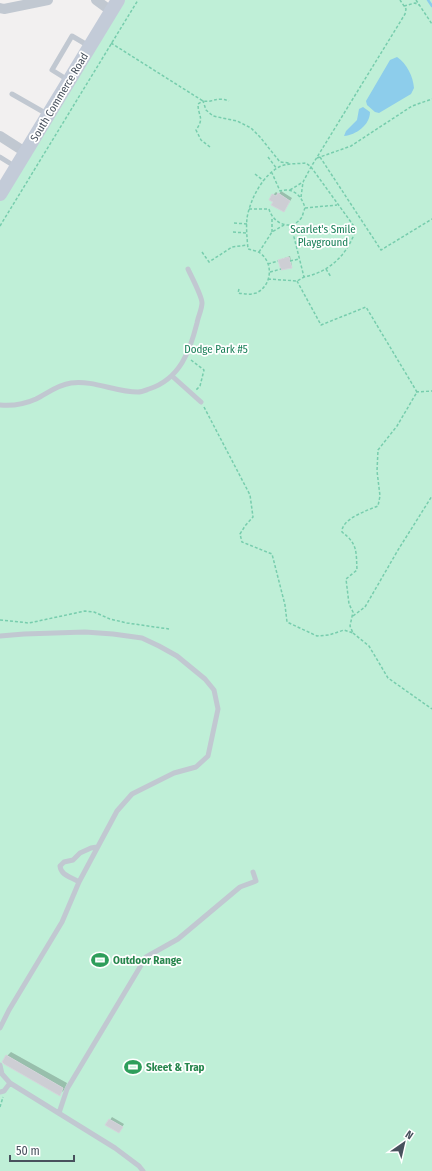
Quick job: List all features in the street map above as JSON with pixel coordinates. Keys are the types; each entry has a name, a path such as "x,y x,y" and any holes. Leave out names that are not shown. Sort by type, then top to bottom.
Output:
{"street":[{"path":"0,8 4,9 48,0"},
{"path":"96,0 115,5"},
{"name":"South Commerce Road","path":"0,194 115,5"},
{"path":"0,136 25,152"}],"lane":[{"path":"69,80 52,70 72,36 89,47"},
{"path":"12,94 48,114"},
{"path":"0,157 16,167"},
{"path":"0,405 14,405 34,400 56,387 76,382 139,392 159,386 172,376 179,368 192,344 202,302 188,269"},
{"path":"172,376 201,402"},
{"path":"0,636 85,632 142,638 177,656 205,679 214,690 218,709 208,756 196,766 174,772 132,794 117,811 79,882 62,922 9,1010 0,1028"},
{"path":"79,882 63,873 60,866 64,862 73,860 80,853 90,848 97,847"},
{"path":"59,1113 67,1089 146,957 178,939 240,887 256,881 253,872"},
{"path":"0,1065 2,1074 10,1083 115,1148 139,1166 143,1171"},
{"path":"0,1092 4,1091 10,1083"}],"path":[{"path":"0,226 138,0"},
{"path":"272,218 284,225 290,225 297,222 302,217 305,208 301,197 303,182 311,166 319,157 405,14 406,12 404,6 400,0"},
{"path":"416,0 432,24"},
{"path":"404,6 415,3 420,6"},
{"path":"111,43 202,101 207,102 220,98 229,101"},
{"path":"319,157 351,146 412,106 432,99"},
{"path":"202,101 198,104 202,118 200,125 196,130 202,140 210,147"},
{"path":"202,101 206,110 213,116 237,121 251,128 280,162 290,164"},
{"path":"268,157 276,169"},
{"path":"319,157 381,250 432,219"},
{"path":"239,289 238,293 252,294 262,289 270,272 264,257 259,252 248,249 246,232 249,209 257,191 264,181 276,169 290,164 306,163 311,166 356,229 348,249 326,269 297,281 268,279"},
{"path":"272,173 280,191 290,190 303,182"},
{"path":"255,174 264,181"},
{"path":"290,190 301,197"},
{"path":"305,208 338,204"},
{"path":"249,209 269,209 272,218 272,232"},
{"path":"234,222 247,224"},
{"path":"259,252 272,232 284,225"},
{"path":"290,225 304,277"},
{"path":"233,232 246,232"},
{"path":"202,252 209,262 232,247 248,245"},
{"path":"290,261 299,259"},
{"path":"268,264 278,261"},
{"path":"270,272 281,269"},
{"path":"326,269 331,277"},
{"path":"297,281 320,326 366,307 416,392"},
{"path":"186,356 204,370 200,386 192,394"},
{"path":"416,392 432,391"},
{"path":"353,633 350,626 353,612 349,604 346,580 357,570 356,553 355,545 350,538 342,532 342,529 344,524 359,514 378,506 380,496 377,471 378,450 397,426 416,392"},
{"path":"201,402 251,497 253,517 240,534 242,542 272,554 285,605 287,622 317,636 329,635 344,630 353,633 369,646 388,678 432,710"},
{"path":"353,617 365,607 398,550 432,496"},
{"path":"0,620 29,623 85,611 94,612 127,623 169,629"}],"green space":[{"path":"122,0 432,0 432,1171 0,1171 0,199"}],"water":[{"path":"397,57 404,63 409,71 414,88 411,94 379,113 375,112 367,105 366,101 390,60"},
{"path":"363,107 370,112 368,121 358,131 344,136 346,131 357,120 359,109"}],"building":[{"path":"278,193 290,201 284,212 271,205 273,202 269,200 272,194 276,196"},
{"path":"289,257 292,268 281,270 278,260"},
{"path":"6,1055 63,1088 60,1096 4,1064 2,1062"},
{"path":"109,1119 123,1127 119,1133 105,1125"}],"waterway":[{"path":"428,0 432,6"}],"place":[{"name":"Outdoor Range","path":"100,960"},
{"name":"Skeet & Trap","path":"133,1067"}],"park label":[{"name":"Scarlet's Smile Playground","path":"323,235"},
{"name":"Dodge Park #5","path":"216,349"}]}
